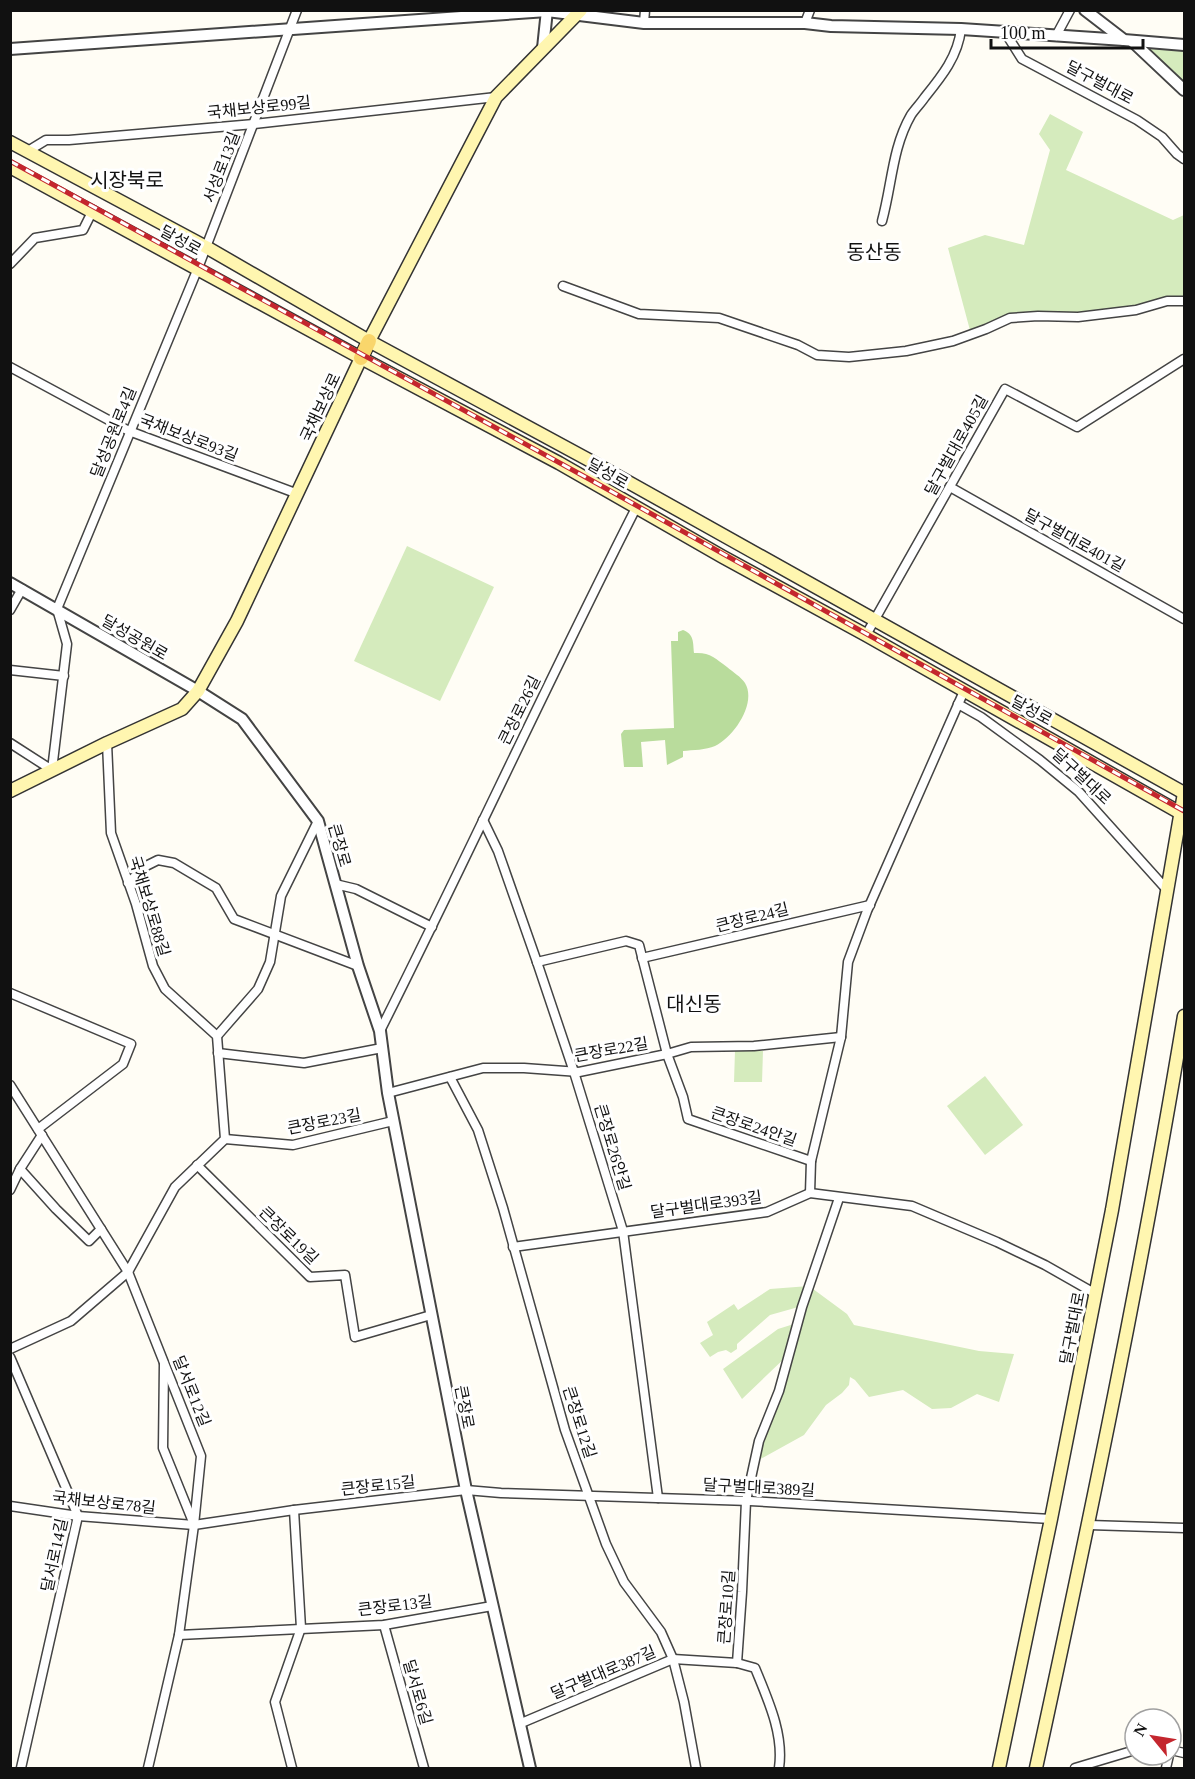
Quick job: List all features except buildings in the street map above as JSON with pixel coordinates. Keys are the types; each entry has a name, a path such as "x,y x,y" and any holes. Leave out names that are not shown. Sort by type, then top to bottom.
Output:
{"main road":[{"name":"국채보상로","path":"10,791 182,709 198,691 237,621 369,341 496,97 578,13"},
{"path":"10,142 206,247 369,341 587,459 1184,793"},
{"name":"달성로","path":"10,166 559,464 1183,814"},
{"name":"달구벌대로","path":"999,1768 1112,1210 1183,814 1184,793"},
{"path":"1036,1768 1128,1334 1185,1016"}],"street":[{"name":"서성로13길","path":"198,268 297,10"},
{"path":"644,22 645,10"},
{"path":"805,23 810,10"},
{"path":"1056,36 1070,10"},
{"path":"1085,10 1128,40 1185,90"},
{"path":"543,48 547,11"},
{"path":"10,49 547,11 644,22 805,23 831,26 961,29 1185,45"},
{"path":"882,221 892,165 899,142 912,114 942,77 960,45 961,29"},
{"name":"달구벌대로","path":"1005,32 1022,59 1137,120 1162,137 1177,154 1185,159"},
{"name":"국채보상로99길","path":"28,152 46,140 254,124 496,97"},
{"path":"10,264 35,238 83,230 93,210"},
{"name":"달성공원로4길","path":"57,609 198,268"},
{"path":"563,286 639,314 719,318 798,345 817,355 849,357 906,351 953,341 1010,318 1078,317 1136,310 1167,301 1185,301"},
{"name":"달구벌대로405길","path":"867,635 1005,389 1077,427 1185,358"},
{"name":"국채보상로93길","path":"10,367 129,431 298,494"},
{"name":"달구벌대로401길","path":"950,487 1185,619"},
{"name":"큰장로26길","path":"380,1031 578,622 636,508"},
{"name":"달성공원로","path":"10,583 198,691"},
{"path":"10,610 22,589"},
{"path":"10,743 52,770 67,644 57,609"},
{"path":"10,670 64,676"},
{"name":"큰장로","path":"198,691 242,719 318,821 358,966 380,1031 393,1121 466,1490 530,1768"},
{"path":"964,691 870,905 848,962 841,1037 811,1161 810,1193 912,1206 998,1242 1096,1294"},
{"name":"달구벌대로","path":"958,704 981,717 1079,792 1168,891"},
{"name":"국채보상로88길","path":"107,743 111,833 136,904 153,966 165,989 217,1036"},
{"name":"큰장로26안길","path":"483,820 498,851 537,962 623,1231 658,1498"},
{"path":"10,1349 71,1321 128,1272 175,1187 225,1139 217,1036 258,988 270,962 280,896 318,821"},
{"path":"128,883 146,866 158,860 174,863 216,888 234,919 358,966"},
{"path":"335,884 356,889 432,927"},
{"name":"큰장로24길","path":"642,958 870,905"},
{"name":"큰장로24안길","path":"537,962 626,941 639,945 667,1054 683,1097 688,1119 811,1161"},
{"path":"10,1190 40,1132 123,1064 131,1044 12,993"},
{"name":"큰장로22길","path":"388,1094 483,1068 579,1072 691,1047 754,1046 841,1037"},
{"path":"218,1053 304,1063 382,1048"},
{"name":"큰장로12길","path":"450,1077 478,1130 565,1430 606,1544 624,1582 661,1632 673,1659 684,1702 696,1768"},
{"name":"달서로12길","path":"10,1085 128,1272 201,1456 179,1635 148,1768"},
{"name":"큰장로23길","path":"225,1139 293,1145 393,1121"},
{"name":"큰장로19길","path":"197,1166 310,1277 345,1275 355,1337 431,1316"},
{"path":"20,1169 89,1241 101,1229"},
{"name":"달구벌대로393길","path":"513,1247 767,1212 810,1193"},
{"name":"큰장로10길","path":"779,1768 782,1753 773,1714 755,1668 737,1663 746,1501 759,1441 778,1391 802,1306 839,1198"},
{"name":"달서로14길","path":"10,1357 78,1516 21,1768"},
{"name":"달서로12길","path":"164,1362 163,1448 194,1525"},
{"name":"달구벌대로389길","path":"466,1490 746,1501 1051,1519"},
{"name":"큰장로15길","path":"194,1525 294,1510 466,1490"},
{"name":"국채보상로78길","path":"10,1506 78,1516 194,1525"},
{"path":"292,1768 275,1702 302,1628 294,1510"},
{"path":"1089,1525 1185,1528"},
{"name":"큰장로13길","path":"179,1635 384,1624 492,1606"},
{"name":"달서로6길","path":"384,1624 424,1768"},
{"name":"달구벌대로387길","path":"519,1724 673,1659 737,1663"},
{"path":"1075,1768 1123,1754"}],"green space":[{"path":"1132,41 1184,45 1184,90"},
{"path":"1050,114 1083,132 1066,170 1173,220 1184,215 1184,301 1136,310 1010,318 971,334 948,248 985,235 1024,245 1050,150 1039,134"},
{"path":"407,546 494,587 440,701 354,661"},
{"path":"683,630 691,636 694,653 712,656 745,683 748,700 742,719 722,742 704,749 683,751 683,757 667,765 665,740 641,742 643,767 624,767 621,734 624,730 674,728 671,641 678,641 678,632"},
{"path":"735,1051 763,1051 762,1082 734,1082"},
{"path":"985,1076 1023,1125 985,1155 947,1106"},
{"path":"809,1286 847,1314 854,1325 979,1351 1014,1354 999,1402 977,1394 951,1408 932,1409 903,1390 869,1397 850,1377 849,1385 826,1405 804,1435 755,1462 789,1354 742,1399 723,1369 778,1329 797,1323 802,1306 770,1315 737,1344 737,1349 731,1353 726,1350 710,1357 700,1343 713,1335 707,1322 734,1304 738,1310 770,1289"}],"railway":[{"path":"10,161 589,479 1184,811"}],"district":[{"name":"시장북로","path":"127,180"},
{"name":"동산동","path":"874,252"},
{"name":"대신동","path":"694,1004"}]}
